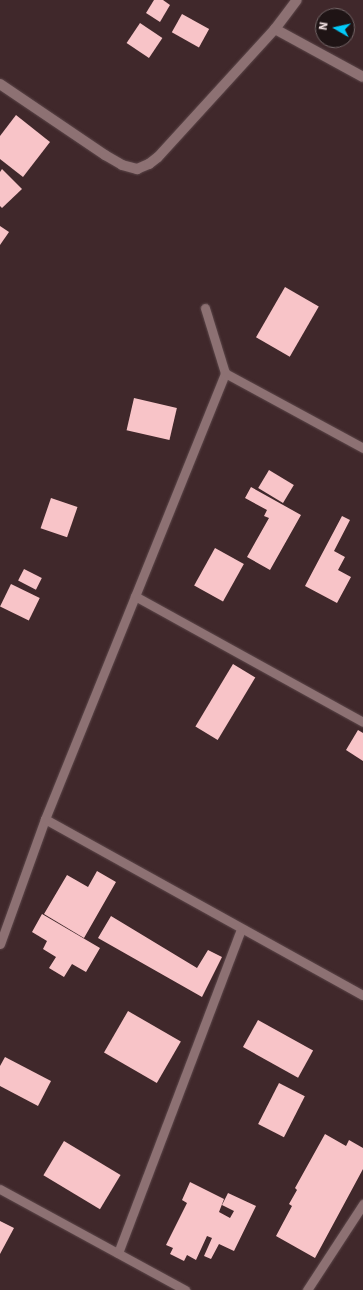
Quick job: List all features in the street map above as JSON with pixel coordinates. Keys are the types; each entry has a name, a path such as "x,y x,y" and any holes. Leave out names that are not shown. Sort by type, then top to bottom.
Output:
{"street":[{"path":"0,84 105,155 122,165 137,169 149,164 158,157 275,29 297,0"},
{"path":"275,29 363,77"}],"lane":[{"path":"0,944 44,819 225,373 205,308"},
{"path":"225,373 363,448"},
{"path":"135,596 363,722"},
{"path":"44,819 363,995"},
{"path":"118,1253 241,929"},
{"path":"0,1189 185,1290"},
{"path":"307,1290 363,1204"}],"building":[{"path":"154,0 163,0 170,5 160,22 146,13"},
{"path":"182,14 209,29 199,47 172,32"},
{"path":"140,23 162,38 149,58 127,43"},
{"path":"16,115 50,142 23,177 0,159 0,136"},
{"path":"2,169 22,189 2,208 0,206 0,172"},
{"path":"0,226 9,232 0,245"},
{"path":"285,287 319,306 290,357 256,337"},
{"path":"134,398 177,408 169,440 127,430"},
{"path":"269,470 294,485 283,503 258,488"},
{"path":"251,487 301,515 270,570 247,557 269,518 264,516 267,510 245,498"},
{"path":"51,498 77,507 67,537 41,528"},
{"path":"342,516 350,520 334,551 345,557 338,570 351,577 337,603 305,586"},
{"path":"215,548 244,564 223,602 194,586"},
{"path":"24,569 42,578 36,590 18,581"},
{"path":"11,584 40,598 29,620 0,606"},
{"path":"233,664 255,677 218,740 195,727"},
{"path":"358,730 363,733 363,761 346,750"},
{"path":"97,871 116,882 84,938 44,914 67,875 88,887"},
{"path":"42,914 100,948 86,972 72,964 64,977 49,968 56,957 43,949 47,941 32,932"},
{"path":"111,916 197,968 208,950 222,957 202,997 98,938"},
{"path":"128,1011 181,1042 157,1083 104,1053"},
{"path":"258,1020 313,1051 298,1078 243,1047"},
{"path":"5,1057 51,1081 38,1106 0,1086 0,1066"},
{"path":"279,1083 305,1096 284,1137 258,1124"},
{"path":"325,1134 346,1146 349,1140 363,1148 363,1169 315,1258 276,1236 292,1206 289,1204 297,1190 295,1188"},
{"path":"64,1141 121,1175 100,1209 43,1175"},
{"path":"190,1182 224,1199 219,1212 230,1218 234,1211 222,1205 228,1193 256,1206 234,1251 219,1244 211,1259 204,1256 212,1238 207,1236 196,1260 187,1255 184,1261 170,1254 173,1248 166,1245 187,1203 182,1200"},
{"path":"0,1221 14,1228 0,1254"}]}
